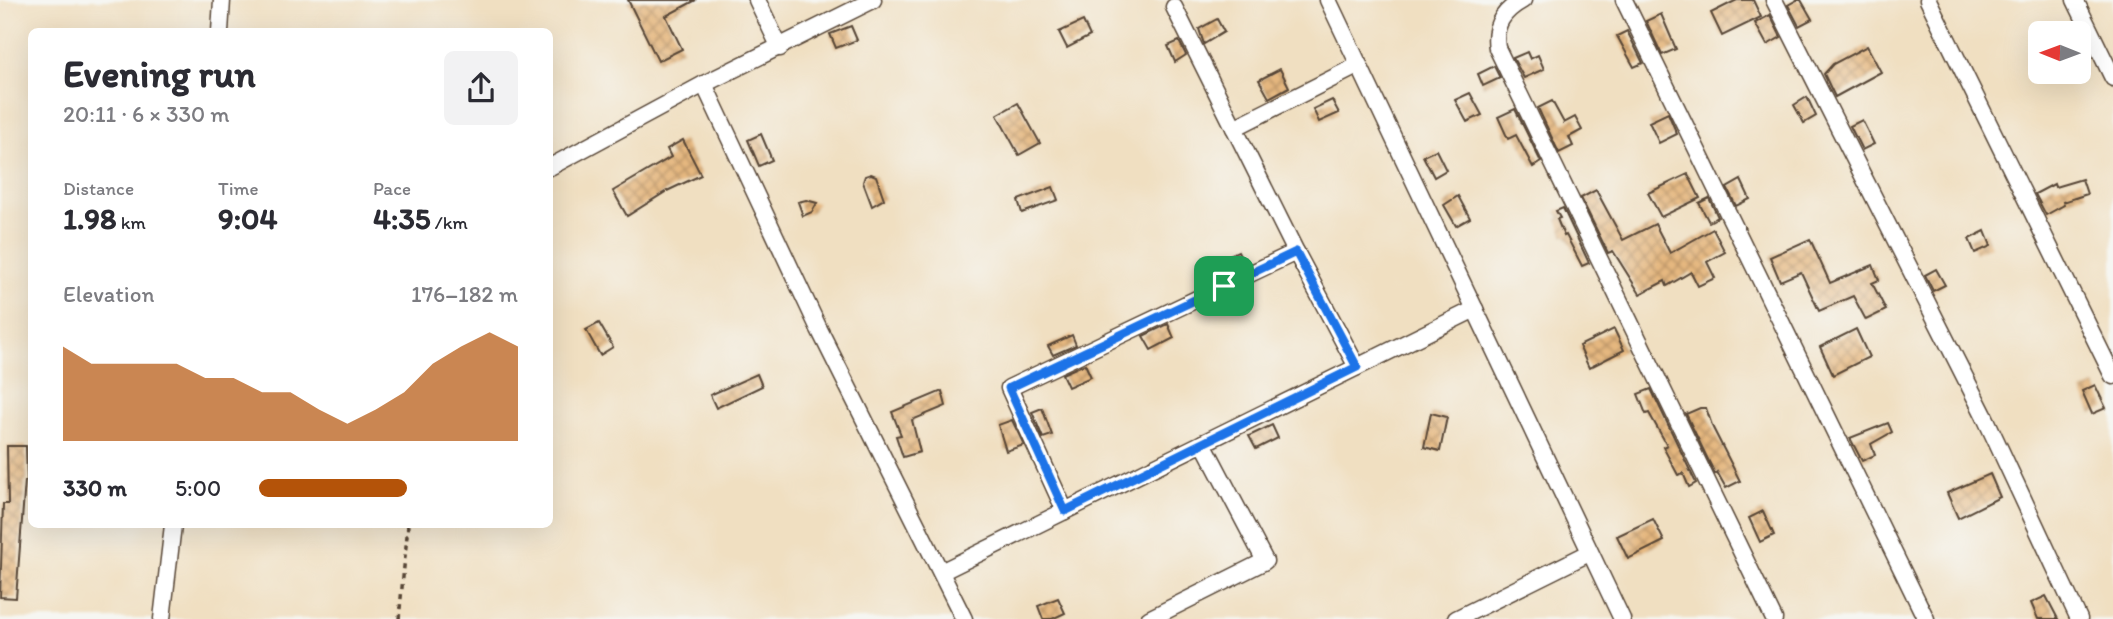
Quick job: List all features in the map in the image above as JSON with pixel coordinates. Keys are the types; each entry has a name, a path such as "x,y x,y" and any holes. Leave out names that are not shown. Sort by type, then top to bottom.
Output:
{"street":[{"path":"220,28 222,0"},
{"path":"757,0 780,48"},
{"path":"553,165 873,0"},
{"path":"1328,0 1622,619"},
{"path":"1523,0 1509,8 1500,18 1497,48 1774,619"},
{"path":"1625,0 1926,619"},
{"path":"1774,0 1984,415 2079,619"},
{"path":"1928,0 2113,376"},
{"path":"2075,0 2113,78"},
{"path":"1174,7 1296,252 1357,367"},
{"path":"1234,128 1359,65"},
{"path":"704,85 820,329 964,619"},
{"path":"1065,511 1009,388 1296,252"},
{"path":"941,572 1475,309"},
{"path":"1149,619 1265,561 1203,443"},
{"path":"163,619 173,528"},
{"path":"1456,619 1589,553"}],"path":[{"path":"400,619 408,528"}],"building":[{"path":"628,0 696,0 666,16 682,49 658,61"},
{"path":"1737,0 1753,0 1761,17 1722,36 1711,13"},
{"path":"1801,0 1812,19 1799,26 1788,5"},
{"path":"1661,14 1676,49 1662,55 1646,21"},
{"path":"1770,15 1781,37 1767,45 1755,23"},
{"path":"1217,19 1224,32 1204,44 1199,29"},
{"path":"1083,21 1090,36 1067,48 1059,32"},
{"path":"851,26 857,40 836,48 830,34"},
{"path":"1627,31 1643,63 1634,67 1617,36"},
{"path":"1179,41 1186,55 1175,62 1168,46"},
{"path":"1867,46 1881,72 1835,97 1824,74 1833,64"},
{"path":"1527,52 1530,59 1538,55 1544,69 1524,78 1513,58"},
{"path":"1494,66 1500,78 1483,86 1478,74"},
{"path":"1280,69 1289,87 1269,98 1259,80"},
{"path":"1470,93 1482,115 1467,122 1455,100"},
{"path":"1807,97 1816,116 1804,123 1794,105"},
{"path":"1332,100 1339,113 1319,122 1313,109"},
{"path":"1552,101 1564,123 1575,117 1582,130 1569,137 1573,146 1559,153 1538,108"},
{"path":"1018,103 1040,143 1019,155 997,115"},
{"path":"1515,109 1541,162 1533,167 1516,135 1508,139 1498,117"},
{"path":"1668,113 1677,134 1659,143 1649,122"},
{"path":"1862,120 1874,144 1862,150 1850,126"},
{"path":"761,134 772,160 759,166 748,140"},
{"path":"683,140 701,175 667,191 627,216 613,191 671,157 667,149"},
{"path":"1436,150 1446,170 1434,177 1423,156"},
{"path":"1688,174 1700,198 1661,217 1648,193"},
{"path":"865,176 876,176 884,199 872,206 863,182"},
{"path":"2082,179 2087,194 2063,202 2064,205 2046,215 2035,194 2054,184 2055,187"},
{"path":"1741,180 1750,199 1736,206 1727,188"},
{"path":"1053,187 1058,200 1022,213 1018,200"},
{"path":"1596,190 1623,240 1655,224 1670,253 1713,229 1725,252 1707,262 1715,278 1698,286 1691,272 1667,286 1665,281 1640,294 1613,251 1608,253 1581,198"},
{"path":"1458,196 1470,218 1456,226 1444,205"},
{"path":"1709,198 1718,217 1709,222 1699,203"},
{"path":"806,200 817,203 812,212 803,216 798,202"},
{"path":"1563,208 1589,263 1582,266 1557,219 1560,218 1556,211"},
{"path":"1985,231 1991,246 1975,253 1969,239"},
{"path":"1810,239 1830,283 1873,265 1879,280 1872,283 1886,310 1866,320 1853,296 1819,311 1801,272 1780,281 1770,257"},
{"path":"1238,251 1245,265 1231,271 1225,257"},
{"path":"1936,269 1945,285 1933,291 1925,275"},
{"path":"599,323 613,347 600,355 586,330"},
{"path":"1168,324 1174,338 1151,350 1143,336"},
{"path":"1614,329 1624,350 1589,368 1579,346"},
{"path":"1856,329 1869,357 1833,375 1820,347"},
{"path":"1072,335 1076,345 1053,355 1048,346"},
{"path":"1085,364 1091,377 1068,387 1062,374"},
{"path":"757,374 762,386 716,408 710,395"},
{"path":"2095,385 2106,408 2092,414 2082,391"},
{"path":"1651,389 1696,483 1689,487 1683,473 1678,475 1663,447 1667,445 1649,413 1646,414 1638,394"},
{"path":"942,391 946,406 912,420 920,452 903,457 896,436 901,435 892,412"},
{"path":"1042,408 1052,435 1043,438 1032,412"},
{"path":"1706,408 1740,481 1726,488 1717,472 1715,474 1686,414"},
{"path":"1431,413 1447,417 1440,451 1424,447"},
{"path":"1012,420 1024,445 1006,451 998,425"},
{"path":"1888,423 1892,432 1871,444 1875,455 1862,461 1850,438"},
{"path":"1272,425 1278,438 1256,449 1249,436"},
{"path":"7,446 26,446 27,481 16,598 0,597 3,504 8,504"},
{"path":"1990,474 2000,497 1958,518 1947,493"},
{"path":"1763,511 1774,535 1760,542 1749,518"},
{"path":"1653,519 1664,541 1628,559 1617,536"},
{"path":"2046,596 2058,619 2038,619 2031,603"},
{"path":"1058,598 1065,613 1052,619 1043,619 1038,606"}],"route":[{"path":"1296,252 1357,367 1065,511 1009,388 1224,286 1296,252"}]}
